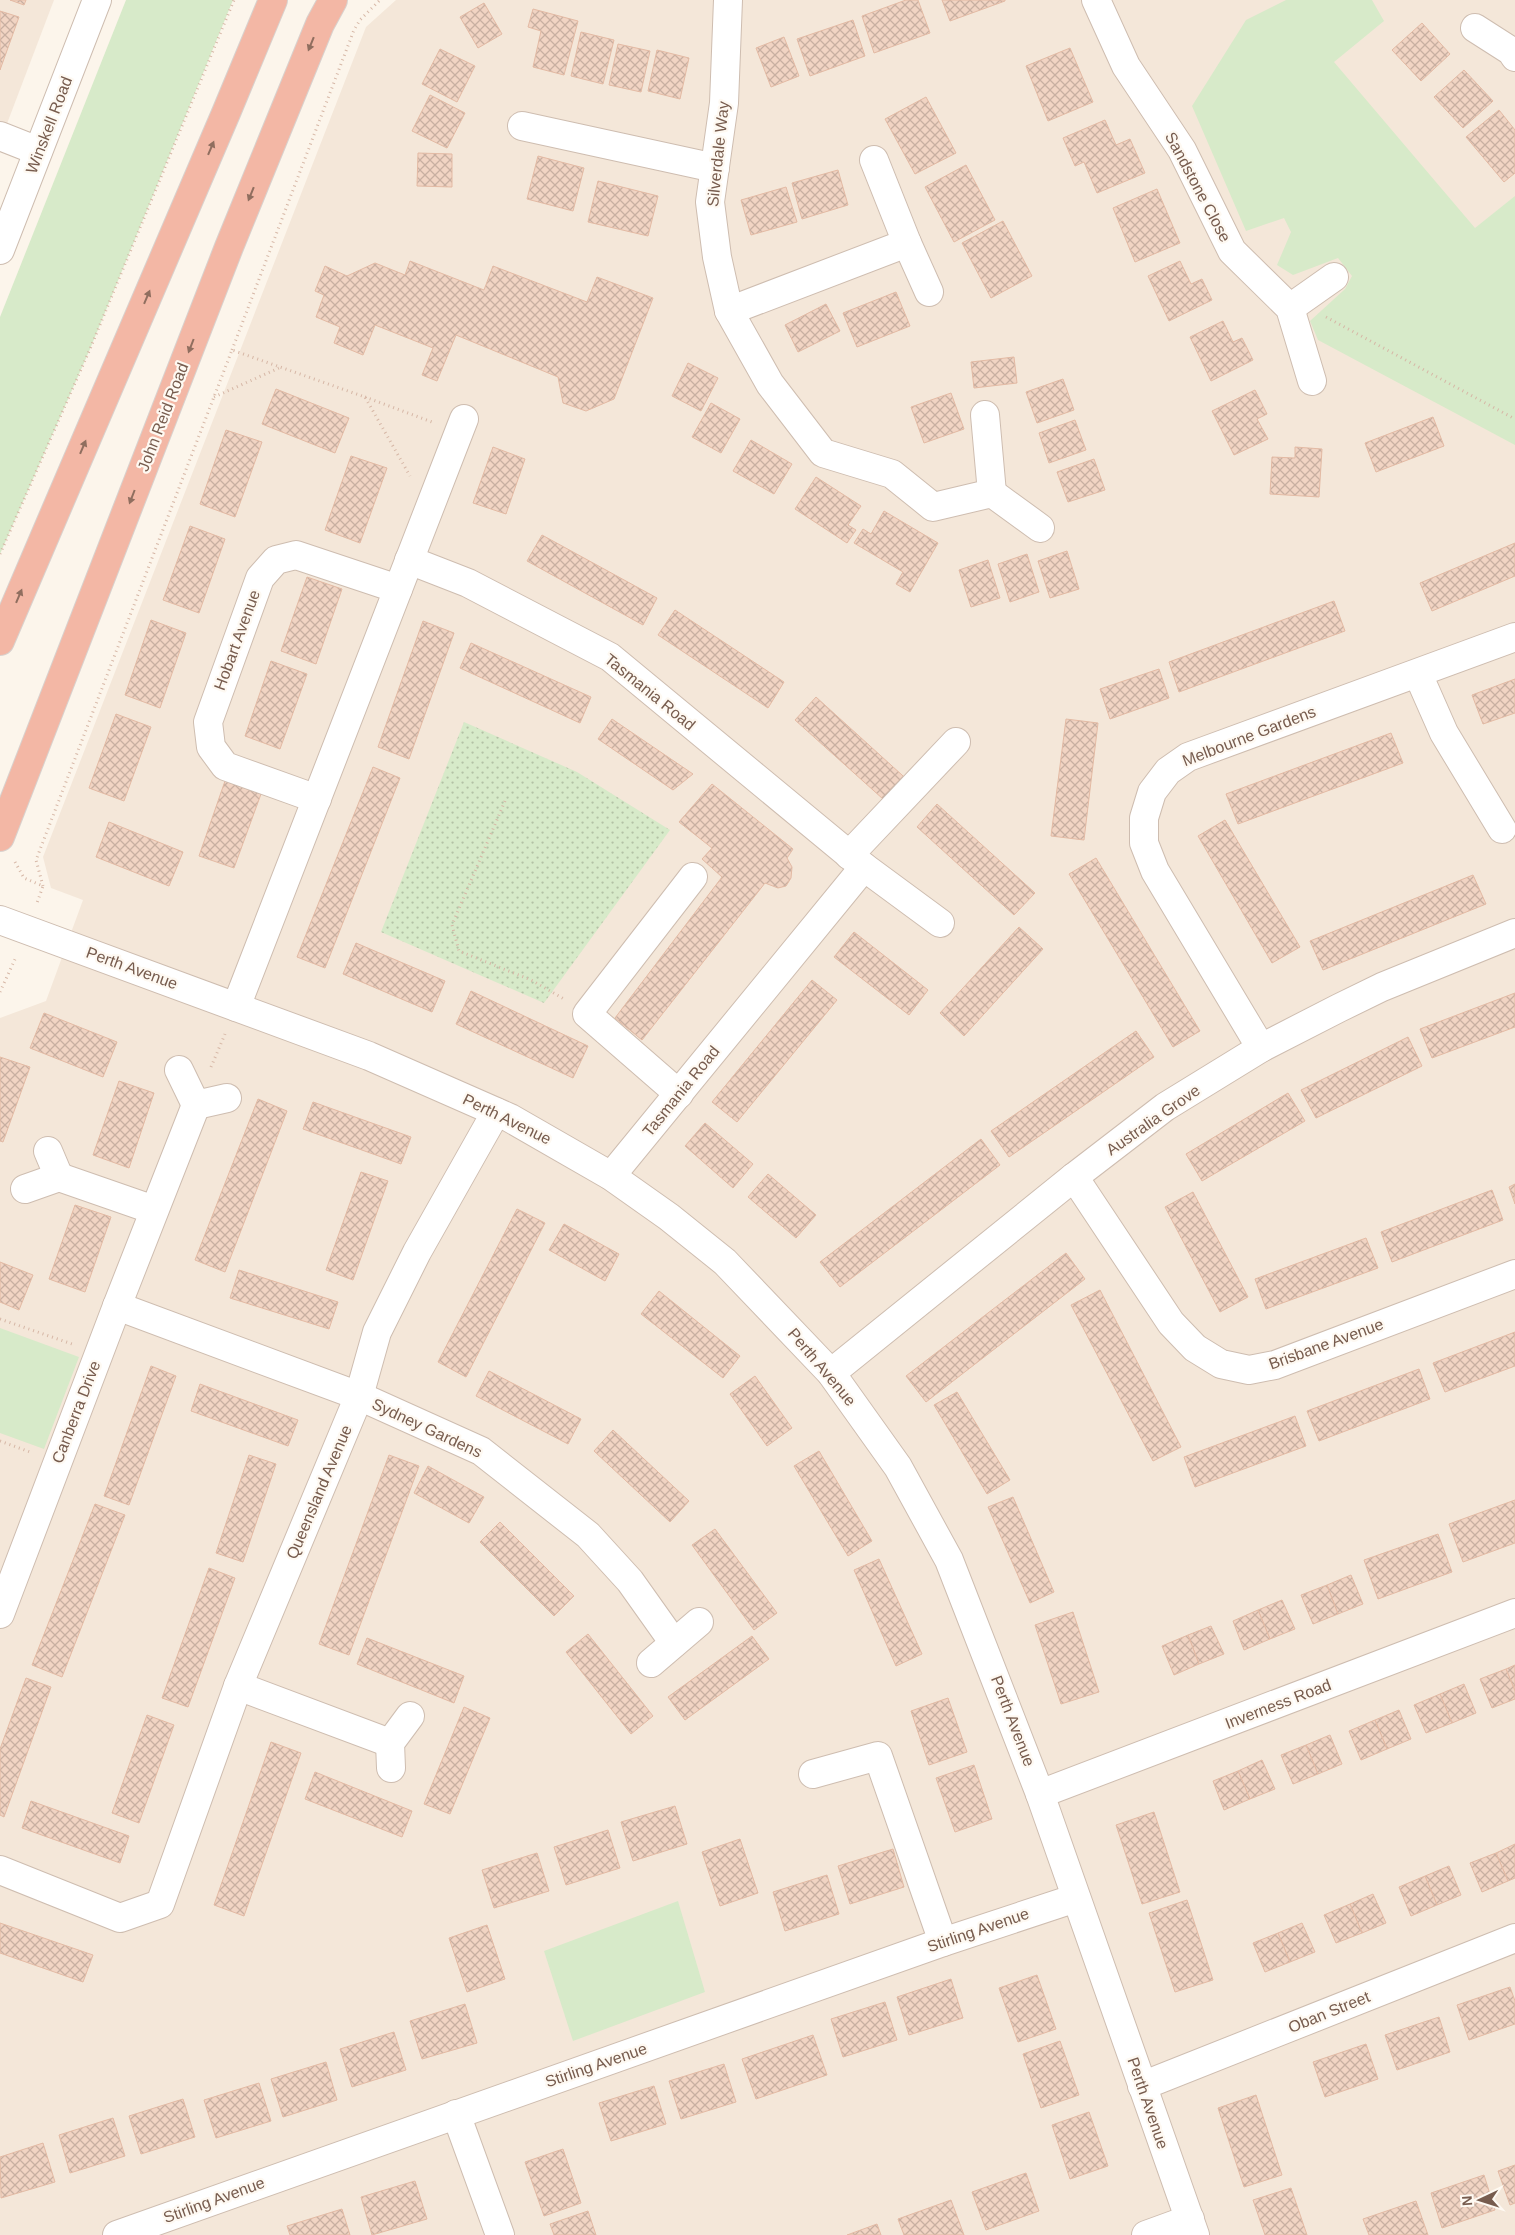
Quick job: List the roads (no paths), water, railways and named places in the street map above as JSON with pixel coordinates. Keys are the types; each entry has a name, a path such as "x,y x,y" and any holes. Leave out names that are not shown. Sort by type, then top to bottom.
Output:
{"highway":[{"path":"0,641 273,0"},
{"name":"John Reid Road","path":"0,837 233,238 320,24 333,0"}],"street":[{"name":"Winskell Road","path":"0,250 97,0"},
{"name":"Silverdale Way","path":"728,0 724,103 710,202 717,257 729,311 770,384 823,453 892,474 933,507 992,493"},
{"name":"Sandstone Close","path":"1096,0 1126,66 1182,150 1232,251 1294,305 1312,381"},
{"path":"1475,28 1514,52"},
{"path":"522,126 715,168"},
{"path":"0,136 38,151"},
{"path":"874,160 929,292"},
{"path":"729,311 907,243"},
{"path":"1294,305 1334,277"},
{"path":"985,415 992,493 1040,528"},
{"path":"236,1007 461,426"},
{"name":"Hobart Avenue","path":"317,799 225,766 210,747 208,722 260,578 276,560 296,555 398,589"},
{"name":"Tasmania Road","path":"409,560 468,583 610,658 857,861 940,923"},
{"name":"Melbourne Gardens","path":"1261,1048 1155,871 1144,844 1144,818 1152,792 1168,771 1188,756 1418,674 1515,637"},
{"path":"1418,674 1444,733 1502,829"},
{"path":"857,861 956,742"},
{"name":"Tasmania Road","path":"611,1176 679,1094 857,861"},
{"path":"679,1094 587,1014 693,877"},
{"name":"Perth Avenue","path":"0,920 369,1056 496,1112 570,1150 669,1216 725,1262 831,1373 898,1467 949,1560 1040,1794 1192,2227"},
{"name":"Australia Grove","path":"831,1373 1074,1177 1166,1107 1261,1048 1382,987 1515,932"},
{"path":"179,1070 196,1105 227,1098"},
{"name":"Canberra Drive","path":"0,1614 98,1354 196,1105"},
{"name":"Queensland Avenue","path":"0,1870 120,1918 160,1904 238,1686 359,1396 377,1332 417,1252 496,1112"},
{"path":"48,1151 59,1177"},
{"path":"25,1189 59,1177 154,1210"},
{"name":"Brisbane Avenue","path":"1074,1177 1171,1323 1195,1348 1221,1364 1249,1370 1274,1365 1515,1274"},
{"name":"Sydney Gardens","path":"117,1306 359,1396 481,1451 588,1535 630,1581 674,1643"},
{"name":"Inverness Road","path":"1040,1794 1515,1613"},
{"path":"650,1663 699,1622"},
{"path":"238,1686 390,1755 410,1716"},
{"path":"813,1774 878,1756 943,1942"},
{"name":"Stirling Avenue","path":"117,2235 943,1942 1076,1898"},
{"name":"Oban Street","path":"1142,2086 1515,1938"},
{"path":"456,2114 500,2235"},
{"path":"1146,2235 1192,2227"}]}
